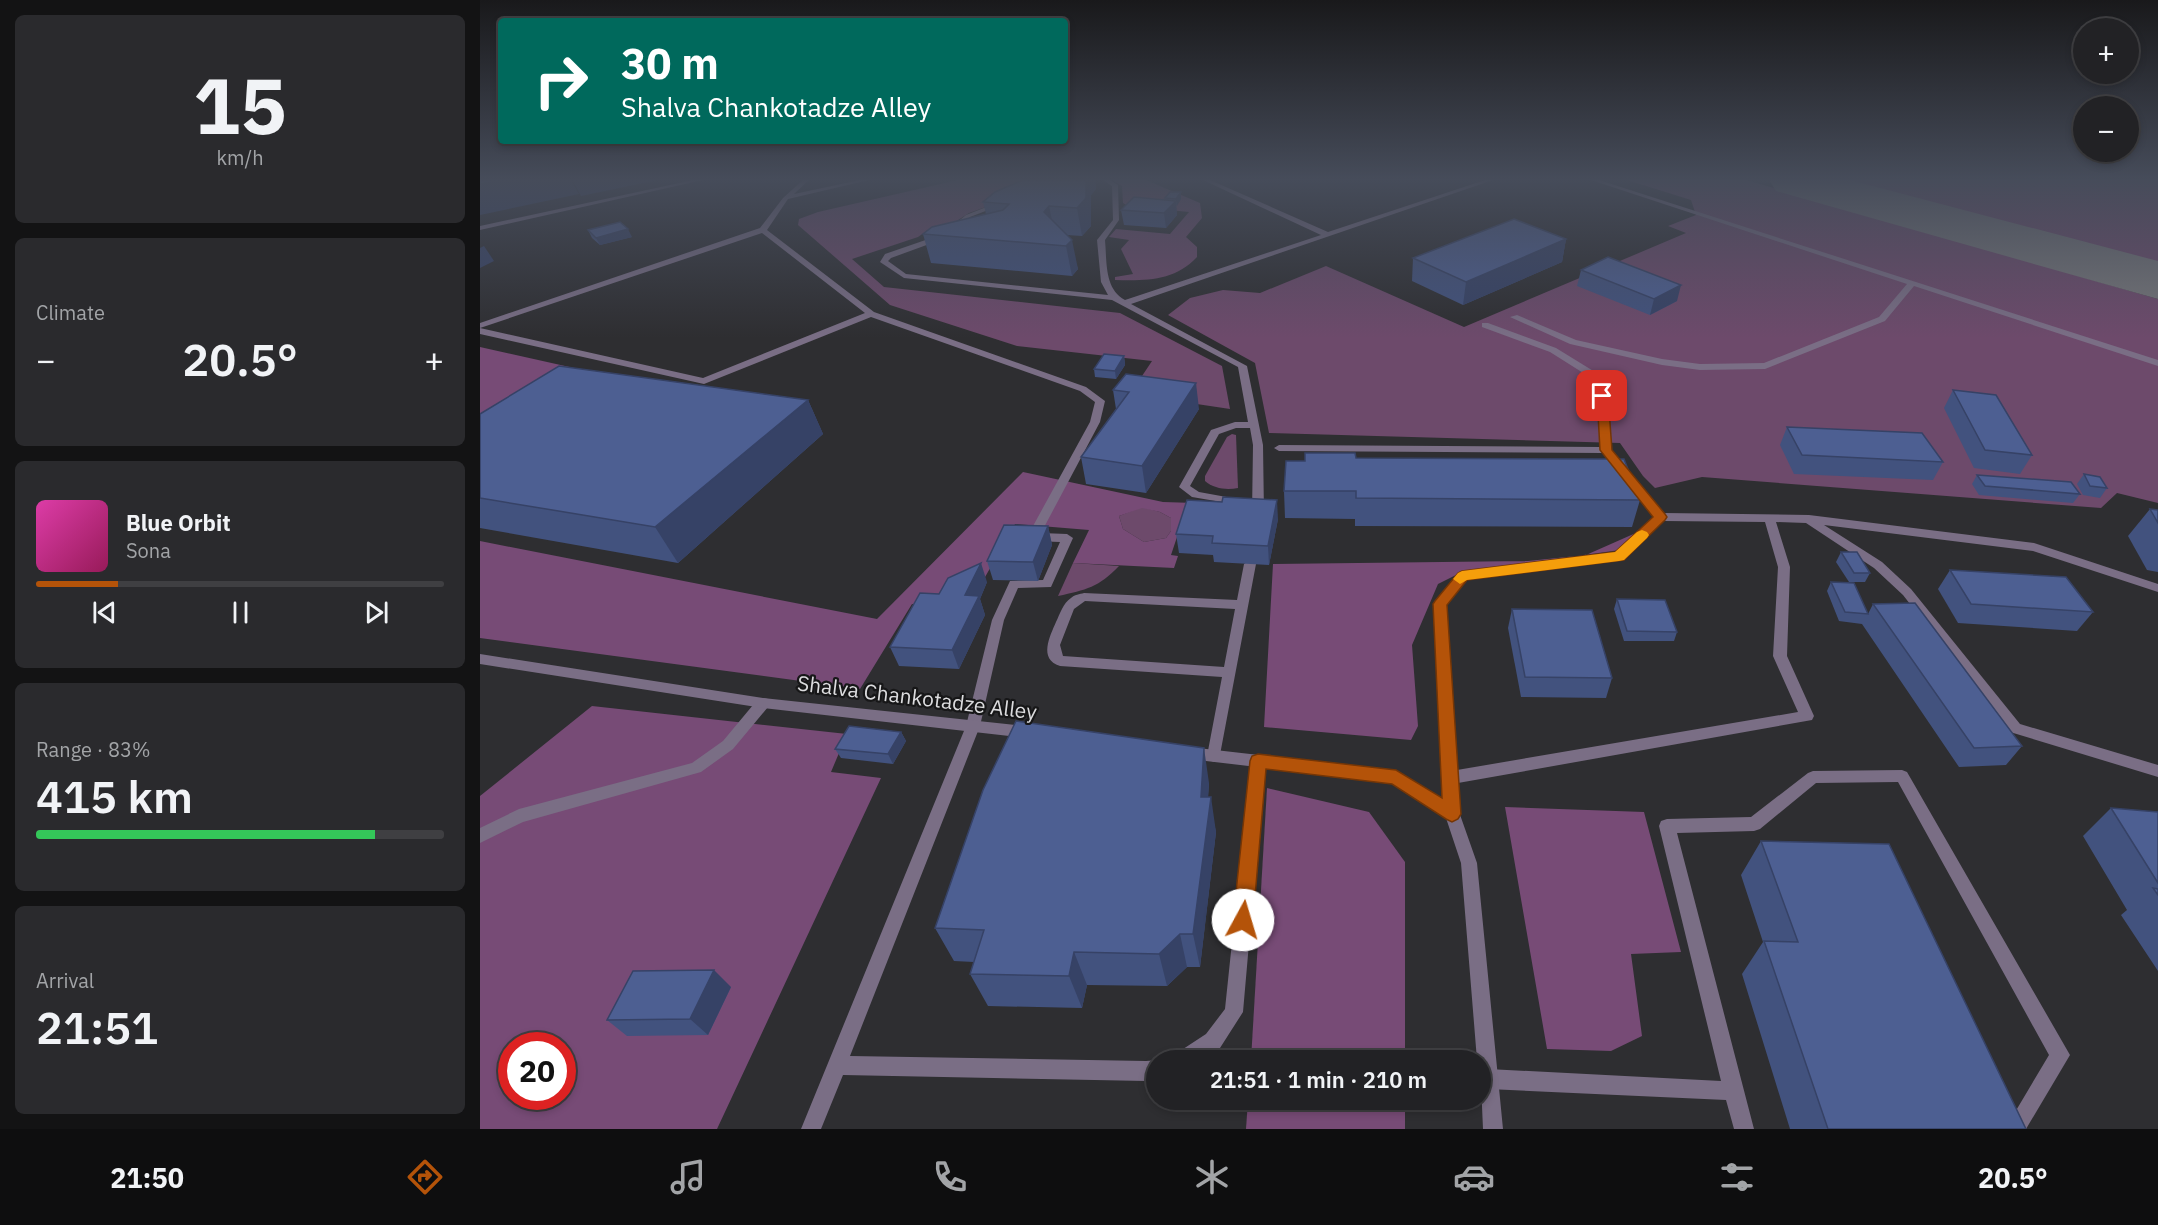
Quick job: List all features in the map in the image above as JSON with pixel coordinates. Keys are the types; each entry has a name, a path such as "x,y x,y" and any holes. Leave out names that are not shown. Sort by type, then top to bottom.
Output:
{"street":[{"path":"480,326 755,233"},
{"path":"766,233 871,314 1083,388 1100,401 1095,422 1033,537 1067,538 1047,584 1014,584 998,620 973,726 811,1129"},
{"path":"949,233 888,256 884,262 904,276 1114,298 1242,366 1258,445 1257,505 1259,518"},
{"path":"1106,233 1101,240 1105,282 1114,298"},
{"path":"1323,233 1328,235"},
{"path":"1125,303 1335,233"},
{"path":"1759,233 2158,363"},
{"path":"1514,317 1573,342 1662,362 1700,367 1765,366 1882,319 1913,282"},
{"path":"480,331 704,381 871,314"},
{"path":"1485,324 1552,350 1592,374 1602,396 1606,450 1661,517"},
{"path":"1254,425 1236,425 1215,432 1184,487 1196,495 1257,505"},
{"path":"1280,448 1606,450"},
{"path":"1485,1050 1469,863 1452,814 1440,604 1462,576 1619,556 1661,517 1769,517 1809,519 2034,547 2158,588"},
{"path":"1450,778 1807,716 1780,656 1784,567 1769,517"},
{"path":"1809,519 1878,566 1907,592 2015,728 2158,771"},
{"path":"1214,756 1250,564"},
{"path":"1229,672 1060,661 1055,656 1053,645 1069,607 1084,597 1241,605"},
{"name":"Shalva Chankotadze Alley","path":"480,659 763,703 1042,734"},
{"path":"480,836 519,816 696,768 728,744 763,703"},
{"path":"1179,751 1396,777 1452,814"},
{"path":"1199,1050 1213,1041 1234,1012 1258,761"},
{"path":"1744,1129 1667,825 1754,824 1813,777 1902,776 2060,1055 2015,1129"},
{"path":"837,1065 1146,1071"},
{"path":"1491,1079 1733,1091"},
{"path":"1491,1109 1493,1129"}],"shaded area":[{"path":"807,233 924,233 918,237 852,259 884,287 1120,313 1222,366 1230,409 1130,394 1152,361 1017,346 890,305"},
{"path":"1113,233 1190,233 1186,237 1197,247 1197,257 1179,271 1159,278 1115,280 1115,277 1133,274 1121,249 1129,240 1109,237"},
{"path":"1686,233 1928,233 2158,299 2158,503 2117,493 2101,508 1702,477 1655,488 1643,476 1620,443 1269,433 1255,363 1168,315 1190,298 1223,290 1260,293 1326,266 1464,327"},
{"path":"2029,233 2158,233 2158,268"},
{"path":"480,347 574,368 480,415"},
{"path":"1232,434 1236,435 1238,488 1225,489 1209,484 1205,481 1205,476 1227,437"},
{"path":"1023,472 1163,502 1195,503 1184,516 1171,555 1178,556 1174,568 1073,563 1089,530 1015,524 967,609 912,604 860,689 480,638 480,541 877,619","holes":["1142,508 1160,512 1171,518 1171,531 1166,538 1144,542 1123,529 1119,516"]},
{"path":"1142,507 1171,518 1171,531 1166,538 1144,542 1123,529 1119,516"},
{"path":"1638,532 1620,550 1587,555"},
{"path":"1579,556 1462,572 1438,584 1412,645 1418,726 1411,740 1264,727 1273,564 1528,561"},
{"path":"1073,563 1119,566 1092,587 1058,596"},
{"path":"592,706 847,734 831,772 881,778 717,1129 480,1129 480,796"},
{"path":"1267,788 1369,812 1405,862 1405,1050 1252,1050"},
{"path":"1505,807 1644,812 1681,952 1631,954 1642,1036 1611,1051 1547,1049"},
{"path":"1247,1110 1405,1110 1405,1129 1246,1129"}],"building":[{"path":"591,233 615,233 596,238"},
{"path":"1065,233 1072,240 1066,246 923,234"},
{"path":"1479,233 1550,233 1566,239 1466,282 1413,258"},
{"path":"1608,257 1681,285 1654,299 1581,270"},
{"path":"1104,354 1124,356 1115,371 1094,369"},
{"path":"559,366 808,400 655,527 480,498 480,414"},
{"path":"1126,374 1196,383 1142,466 1081,457 1129,392 1113,390"},
{"path":"1953,390 1996,395 2032,455 1985,450"},
{"path":"1787,427 1922,433 1943,462 1802,455"},
{"path":"1305,453 1355,453 1356,458 1624,459 1640,500 1356,498 1356,491 1284,491 1286,461 1305,461"},
{"path":"2084,474 2100,477 2107,488 2090,486"},
{"path":"1977,475 2071,482 2080,494 1985,486"},
{"path":"1223,497 1277,500 1268,546 1212,543 1213,536 1176,534 1187,500 1222,502"},
{"path":"2150,509 2158,510 2158,523"},
{"path":"1004,525 1048,526 1033,562 987,561"},
{"path":"1841,552 1857,552 1870,573 1854,573"},
{"path":"981,563 965,595 979,596 952,650 890,647 920,593 939,594 948,578"},
{"path":"1950,570 2066,577 2093,612 1971,604"},
{"path":"1831,582 1854,583 1868,614 1845,612"},
{"path":"1617,599 1665,600 1677,632 1627,631"},
{"path":"1915,603 2022,746 1974,748 1873,604"},
{"path":"1512,609 1592,610 1612,678 1525,677"},
{"path":"1016,721 1204,748 1201,797 1211,797 1193,934 1180,934 1159,954 1074,952 1069,976 970,974 984,930 935,928 983,790"},
{"path":"849,726 901,732 888,754 835,749"},
{"path":"2111,808 2158,812 2158,883"},
{"path":"1761,841 1889,844 2026,1129 1828,1129 1764,941 1798,942"},
{"path":"714,970 690,1019 607,1020 633,971"}],"taxiway":[{"path":"1986,233 2158,280"}],"slow traffic":[{"path":"1460,579 1462,576 1619,556 1642,535"}],"route":[{"path":"1243,920 1258,761 1396,777 1452,814 1440,604 1462,576 1619,556 1661,517 1606,450 1602,396"}]}
